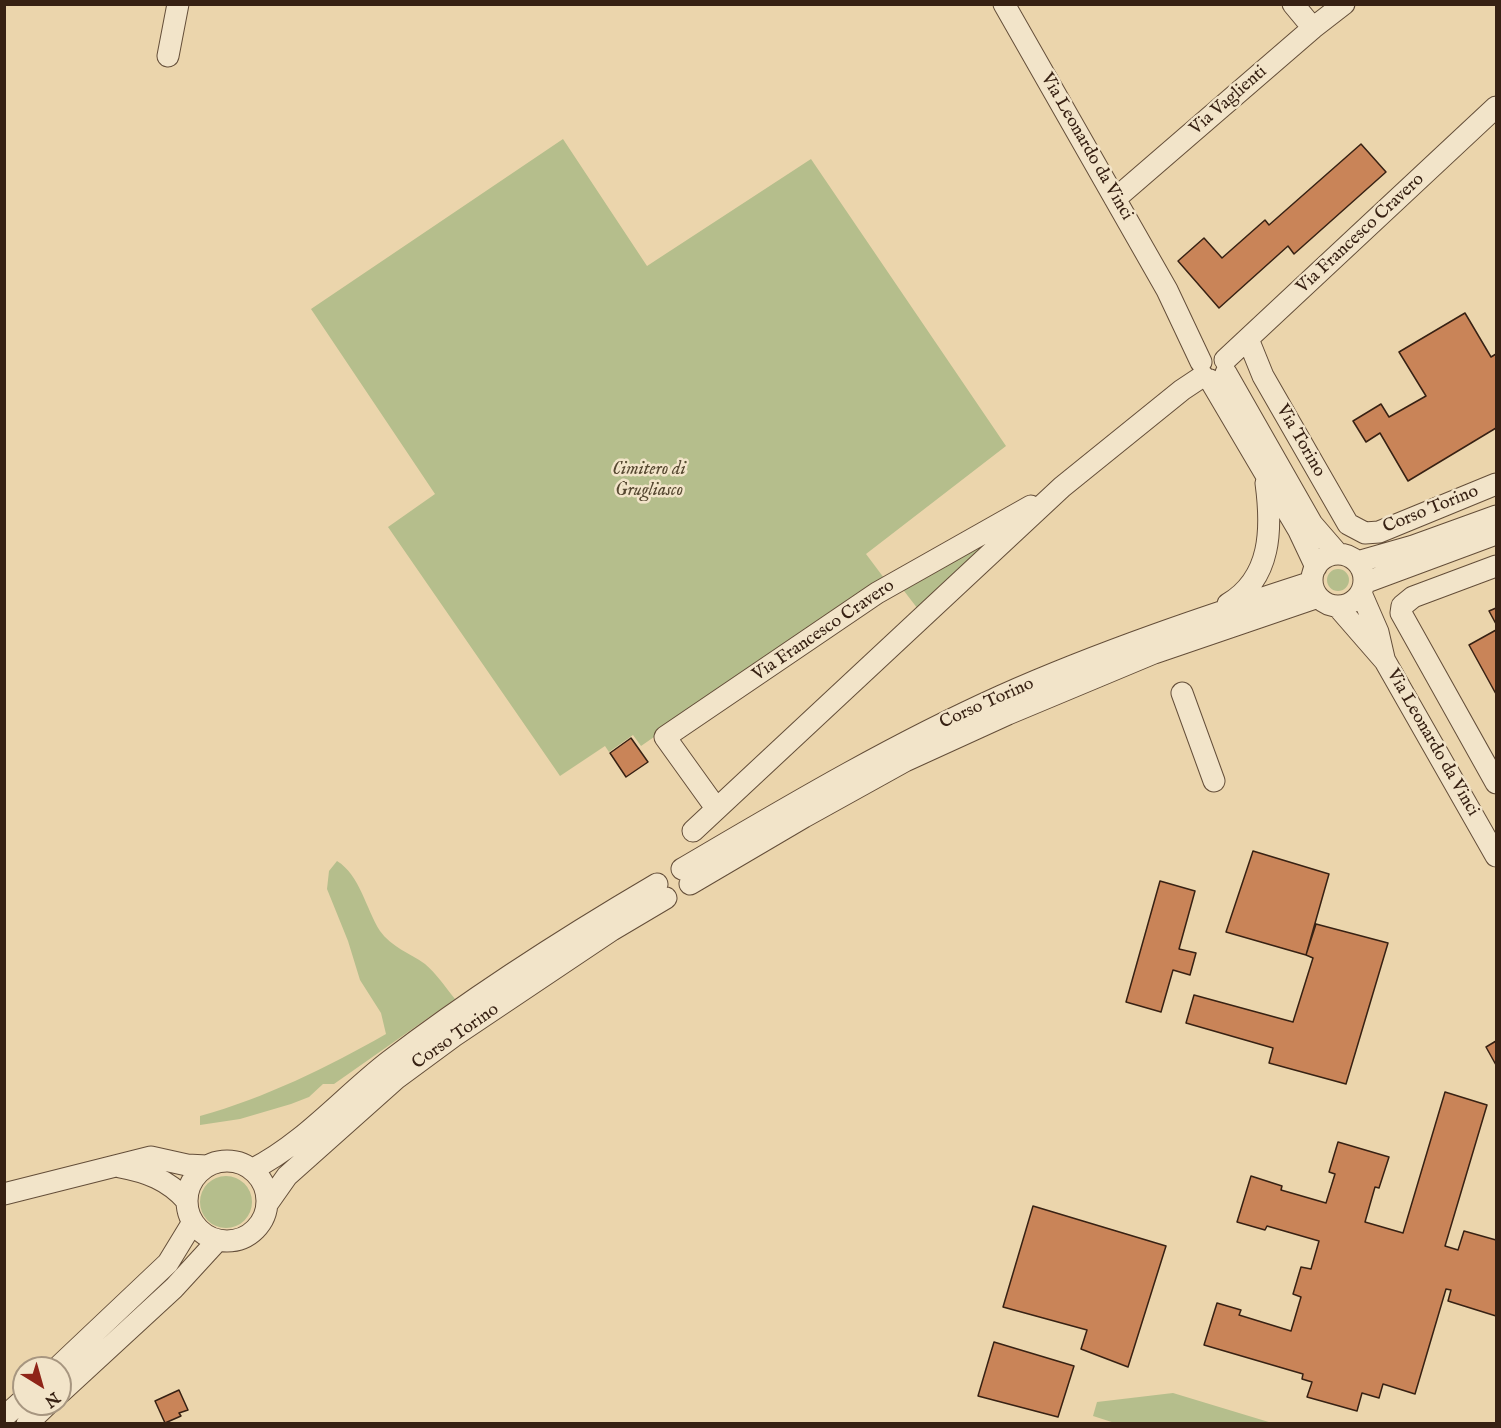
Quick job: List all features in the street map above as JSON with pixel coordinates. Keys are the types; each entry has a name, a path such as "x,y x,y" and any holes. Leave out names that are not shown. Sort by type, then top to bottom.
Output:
{"street":[{"path":"168,56 178,4"},
{"name":"Via Leonardo da Vinci","path":"1004,4 1213,367 1264,473 1299,531 1315,582"},
{"path":"1293,4 1313,28"},
{"name":"Via Vaglienti","path":"1115,199 1313,28 1344,4"},
{"name":"Via Francesco Cravero","path":"693,831 1062,488 1248,339 1497,107"},
{"name":"Via Torino","path":"1248,339 1263,376 1348,524 1365,533"},
{"name":"Via Leonardo da Vinci","path":"1213,367 1258,428 1312,524 1347,558"},
{"path":"1258,428 1292,428"},
{"path":"1204,618 1242,596 1257,578 1266,552 1269,519 1264,473"},
{"name":"Corso Torino","path":"1365,533 1379,532 1497,484"},
{"name":"Via Francesco Cravero","path":"716,808 665,738 877,593 1062,488"},
{"name":"Corso Torino","path":"686,877 905,761 987,723 1315,582 1322,560 1347,558 1413,546 1497,516"},
{"path":"1315,582 1325,603 1338,607 1352,603 1363,588 1497,534"},
{"path":"1347,558 1364,575 1363,588"},
{"name":"Via Leonardo da Vinci","path":"1497,566 1413,597 1402,606 1401,613 1497,783"},
{"name":"Corso Torino","path":"686,877 797,801 920,735 1002,696 1151,636 1315,582"},
{"name":"Via Leonardo da Vinci","path":"1363,588 1385,661"},
{"name":"Via Leonardo da Vinci","path":"1338,607 1385,661 1497,856"},
{"path":"1182,693 1214,781"},
{"name":"Corso Torino","path":"254,1169 277,1157 386,1064 442,1022 603,915 662,891 678,899 683,897 689,890 686,877 676,867 663,870 659,875 662,891"},
{"name":"Corso Torino","path":"218,1240 235,1241 249,1235 262,1223 268,1203 286,1176 397,1078 454,1036 612,930 662,891"},
{"path":"4,1194 111,1165 151,1157 187,1165 207,1166 224,1161 238,1162 254,1169 264,1182 268,1203"},
{"path":"111,1165 139,1170 158,1177 175,1188 186,1200"},
{"path":"72,1382 174,1288 218,1240 205,1235 193,1222 186,1200 187,1190 192,1181 207,1166"},
{"path":"70,1356 168,1263 193,1222"}],"green space":[{"name":"Cimitero di Grugliasco","path":"563,139 647,266 811,159 1006,446 866,554 884,578 641,746 633,735 609,752 605,746 560,776 388,527 435,494 311,309"},
{"path":"1005,525 921,613 901,587"},
{"path":"1334,569 1342,569 1349,576 1349,584 1342,591 1334,591 1327,584 1327,576"},
{"path":"337,861 345,867 357,884 384,937 425,964 455,999 334,1084 323,1084 309,1097 240,1119 200,1125 200,1116 296,1081 386,1034 381,1013 360,980 348,941 327,889 329,871"},
{"path":"221,1176 231,1176 245,1183 252,1202 245,1221 231,1228 221,1228 211,1224 204,1217 200,1207 200,1197 204,1187 211,1180"},
{"path":"1173,1393 1272,1423 1118,1424 1093,1416 1097,1402"}],"building":[{"path":"1361,144 1386,172 1294,254 1288,246 1219,308 1178,261 1204,238 1222,258 1265,220 1269,225"},
{"path":"1465,313 1491,357 1496,354 1496,428 1408,481 1380,433 1366,442 1353,421 1381,404 1389,417 1426,396 1399,352"},
{"path":"1496,608 1496,624 1489,611"},
{"path":"1496,630 1496,694 1469,645"},
{"path":"631,738 648,762 626,777 610,753"},
{"path":"1253,851 1329,874 1306,955 1226,932"},
{"path":"1160,881 1195,891 1179,949 1196,953 1190,975 1173,970 1161,1012 1126,1002"},
{"path":"1316,924 1388,943 1346,1084 1269,1063 1273,1048 1186,1023 1194,995 1293,1022 1313,958 1306,955"},
{"path":"1496,1041 1496,1065 1486,1047"},
{"path":"1445,1092 1487,1105 1445,1246 1458,1250 1464,1231 1496,1240 1496,1316 1448,1301 1451,1290 1446,1289 1415,1394 1383,1384 1379,1398 1362,1393 1357,1411 1307,1397 1312,1382 1302,1379 1303,1374 1204,1345 1217,1303 1241,1310 1239,1315 1291,1331 1301,1297 1293,1294 1301,1267 1311,1269 1319,1241 1267,1226 1265,1230 1237,1222 1251,1176 1282,1186 1281,1190 1326,1203 1335,1174 1329,1172 1338,1142 1389,1157 1379,1188 1375,1187 1365,1222 1403,1233"},
{"path":"1033,1206 1166,1246 1128,1367 1081,1349 1087,1330 1003,1307"},
{"path":"994,1342 1074,1366 1058,1417 978,1396"},
{"path":"179,1390 188,1410 179,1413 181,1416 165,1423 155,1401"}]}
